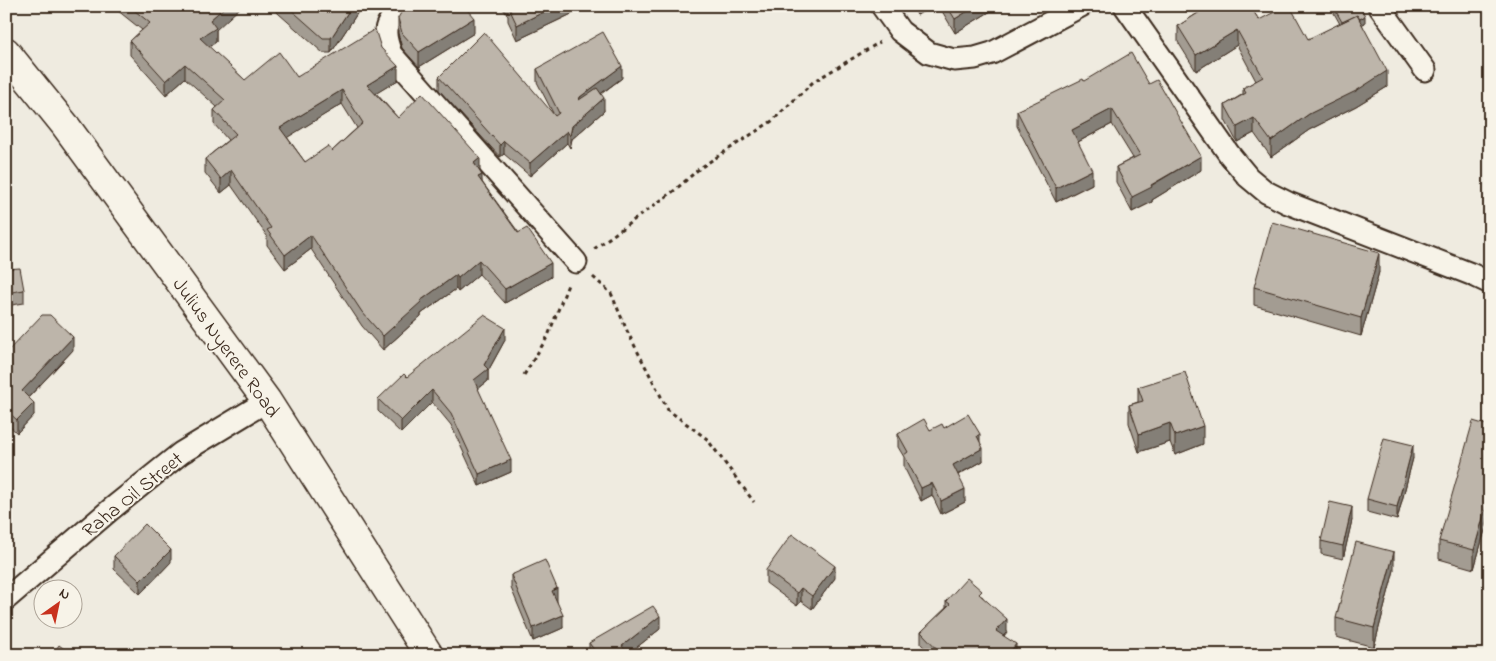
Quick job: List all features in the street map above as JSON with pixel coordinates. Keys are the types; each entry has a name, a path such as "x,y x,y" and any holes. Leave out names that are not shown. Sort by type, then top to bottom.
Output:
{"highway":[{"name":"Julius Nyerere Road","path":"6,52 65,125 267,401 429,655"}],"street":[{"path":"403,6 389,21 386,30 386,38 391,54 576,262"},
{"path":"882,6 900,31 929,53 954,60 975,58 992,53 1081,6"},
{"path":"1125,6 1229,154 1248,177 1266,192 1288,203 1490,283"},
{"path":"1379,6 1425,70"},
{"name":"Raha Oil Street","path":"6,599 110,510 181,453 267,401"}],"path":[{"path":"524,375 548,336 576,262 675,190 700,168 772,121 813,82 847,60 900,31"},
{"path":"576,262 611,293 628,333 668,410 707,440 754,502"}],"building":[{"path":"129,6 170,6 177,12 185,6 226,6 210,20 216,28 200,38 245,80 279,52 297,77 375,29 381,48 398,66 367,85 398,118 422,93 480,158 474,163 482,175 478,177 518,233 527,228 551,263 505,289 479,260 458,278 456,275 420,301 383,336 362,312 311,235 285,255 267,230 271,228 231,170 221,179 205,159 236,134 214,110 225,100 185,64 166,81 130,41 150,23","holes":["342,90 363,123 332,151 328,146 305,162 280,128"]},
{"path":"287,6 352,6 331,38 323,38"},
{"path":"405,6 464,6 474,18 419,52 402,33 398,18"},
{"path":"508,6 556,6 517,25"},
{"path":"947,6 976,6 955,19"},
{"path":"1209,6 1250,6 1259,20 1286,6 1290,6 1308,39 1357,15 1387,71 1356,91 1309,114 1271,141 1254,118 1237,127 1225,105 1246,93 1243,88 1263,77 1237,30 1196,55 1178,26"},
{"path":"1333,6 1360,6 1365,16 1360,19 1357,15 1342,22"},
{"path":"484,32 555,116 559,113 537,69 603,32 622,66 580,97 579,100 597,88 604,98 572,126 570,136 567,131 530,163 504,141 500,145 439,77"},
{"path":"1131,53 1149,84 1157,80 1201,156 1151,185 1152,187 1132,197 1116,167 1140,155 1112,109 1072,130 1092,170 1056,188 1017,111 1083,79 1084,81"},
{"path":"1272,222 1379,253 1361,318 1254,287"},
{"path":"20,268 24,290 6,293 6,269"},
{"path":"42,315 50,315 73,337 22,391 34,403 17,420 6,410 6,353"},
{"path":"484,315 505,328 484,365 488,369 474,380 511,460 479,474 451,413 432,390 401,421 378,399 404,374 407,377"},
{"path":"1185,372 1203,426 1175,436 1170,423 1139,434 1129,405 1143,401 1138,387"},
{"path":"968,414 980,434 977,436 983,448 953,465 965,489 941,501 932,483 921,488 904,455 908,452 898,434 924,419 930,430 942,424 944,428"},
{"path":"1473,421 1490,426 1490,493 1474,550 1439,541"},
{"path":"1384,438 1413,445 1397,507 1367,499"},
{"path":"1330,502 1352,507 1343,546 1321,541"},
{"path":"145,524 171,550 140,581 114,556"},
{"path":"792,534 835,566 812,596 801,588 797,593 766,570"},
{"path":"1356,542 1394,552 1374,628 1336,618"},
{"path":"545,560 557,588 552,591 563,615 533,628 511,575"},
{"path":"967,578 982,591 979,594 1007,619 996,631 1016,644 1008,655 943,655 921,632 950,604 946,601"},
{"path":"653,606 660,616 622,646 629,655 598,655 589,643"},
{"path":"59,645 72,655 52,655"}]}
